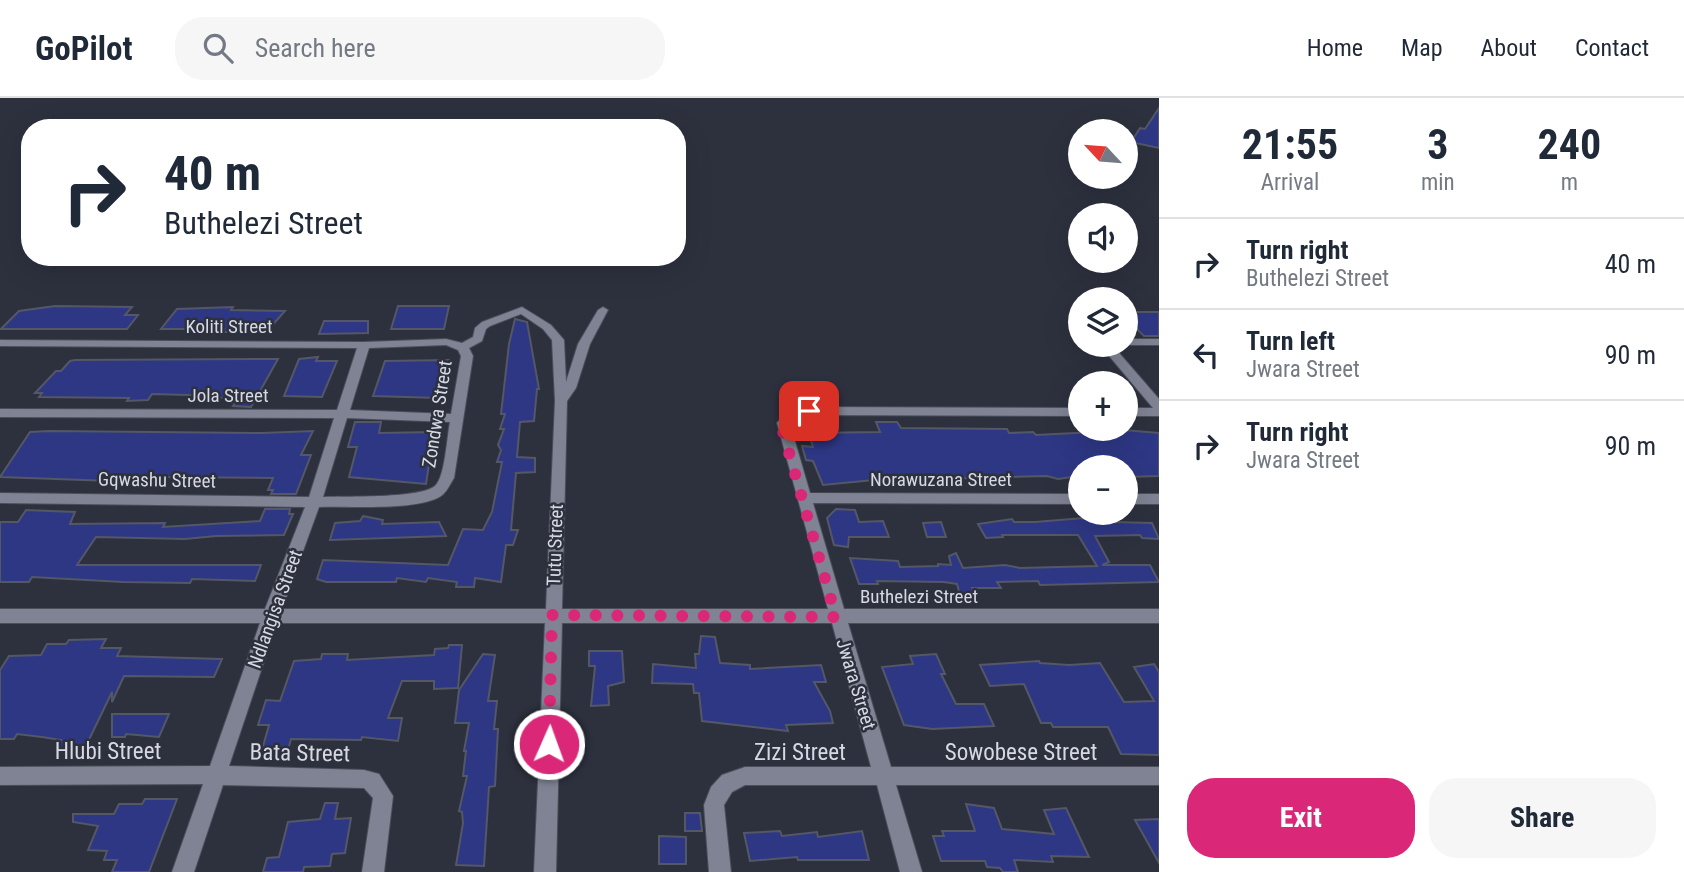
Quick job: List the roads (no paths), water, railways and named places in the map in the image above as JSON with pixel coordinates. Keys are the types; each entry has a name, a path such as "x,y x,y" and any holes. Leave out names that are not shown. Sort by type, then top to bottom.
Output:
{"street":[{"name":"Tutu Street","path":"460,346 478,340 481,328 486,324 522,310 556,335 561,361 545,872"},
{"path":"561,401 572,390 584,344 600,323 603,310"},
{"name":"Koliti Street","path":"0,343 364,345 446,342 460,346"},
{"path":"1138,342 1159,342"},
{"name":"Ndlangisa Street","path":"183,872 271,616 314,502 364,345"},
{"name":"Zondwa Street","path":"314,502 405,499 432,495 440,490 447,478 467,356 460,346"},
{"path":"1116,357 1159,410"},
{"path":"1138,411 1159,410"},
{"name":"Jwara Street","path":"911,872 782,423 791,414 809,411 1068,412"},
{"name":"Jola Street","path":"0,413 344,414 456,418"},
{"name":"Gqwashu Street","path":"0,498 314,502"},
{"name":"Norawuzana Street","path":"803,498 1068,499"},
{"path":"1138,499 1159,499"},
{"name":"Buthelezi Street","path":"0,616 1159,616"},
{"name":"Hlubi Street","path":"0,776 216,775"},
{"name":"Bata Street","path":"216,775 355,777 372,781 383,796 373,872"},
{"name":"Zizi Street","path":"720,872 714,805 725,783 745,776 884,777"},
{"name":"Sowobese Street","path":"884,777 1159,776"}]}
